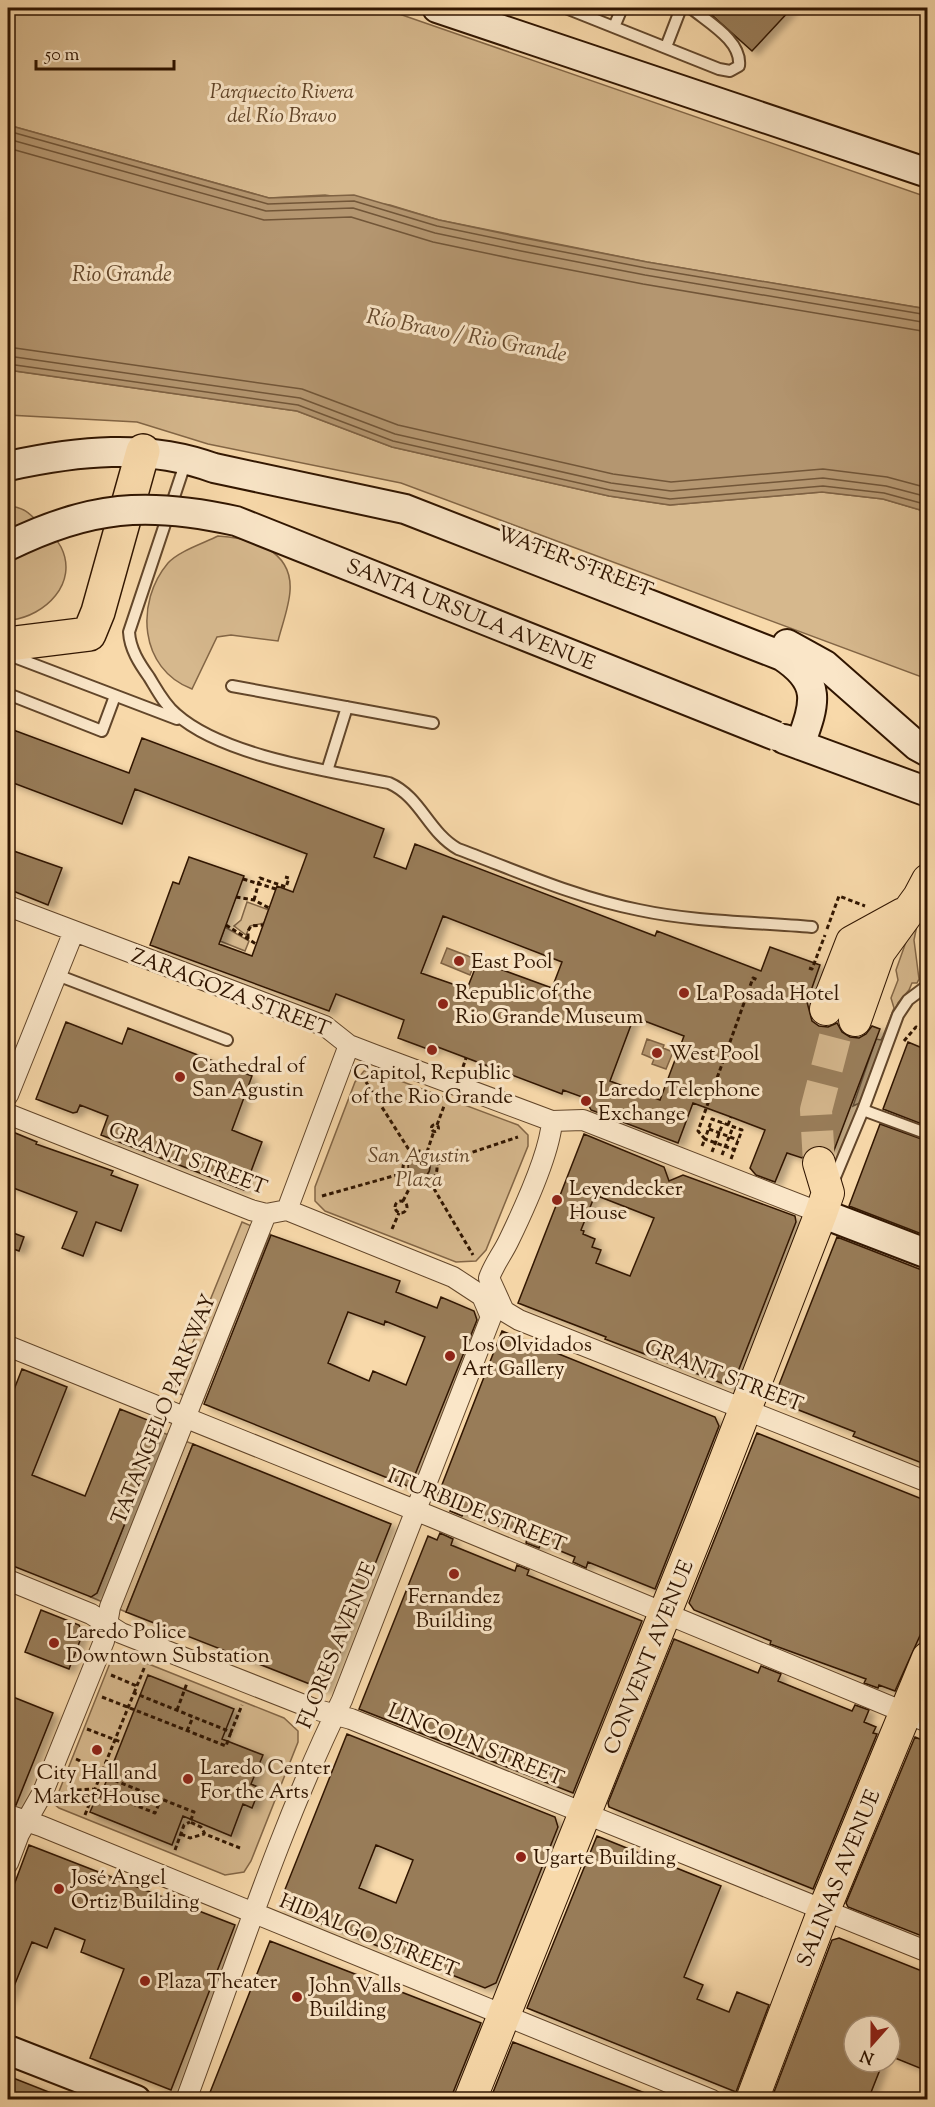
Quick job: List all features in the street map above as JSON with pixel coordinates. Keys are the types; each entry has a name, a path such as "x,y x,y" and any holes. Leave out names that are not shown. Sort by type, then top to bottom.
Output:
{"highway":[{"path":"8,645 89,634 98,612 143,451"}],"main road":[{"path":"848,1017 867,947 906,913 927,880"},
{"path":"819,1163 825,1203"},
{"name":"CONVENT AVENUE","path":"470,2100 746,1411 825,1203"},
{"name":"SALINAS AVENUE","path":"752,2100 824,1910 916,1718 927,1658"}],"street":[{"path":"437,8 927,173"},
{"name":"WATER STREET","path":"8,466 99,451 143,451 186,458 214,468 405,509 782,656 800,668 814,692 813,711 788,740"},
{"name":"WATER STREET","path":"186,458 212,454 386,490 760,633 797,649 825,665 917,746 927,752"},
{"name":"SANTA URSULA AVENUE","path":"8,546 42,530 88,515 142,508 190,511 236,521 788,740 927,792"},
{"name":"ZARAGOZA STREET","path":"8,906 325,1026 349,1045 552,1121"},
{"path":"8,1095 74,932"},
{"path":"287,1210 349,1045"},
{"name":"GRANT STREET","path":"8,1114 266,1214 287,1210 453,1277 482,1296 497,1311 927,1482"},
{"path":"497,1311 489,1278 509,1240 534,1179 551,1134 552,1121 583,1120 704,1158 825,1203 927,1254"},
{"name":"TATANGELO PARKWAY","path":"8,1863 43,1792 104,1641 110,1607 266,1214"},
{"name":"GRANT STREET","path":"453,1277 489,1278"},
{"name":"FLORES AVENUE","path":"186,2100 255,1913 497,1311"},
{"name":"ITURBIDE STREET","path":"8,1346 666,1613 916,1718"},
{"name":"LINCOLN STREET","path":"8,1580 107,1623 121,1633 314,1709 335,1713 927,1952"},
{"name":"HIDALGO STREET","path":"8,1815 255,1913 712,2100"},
{"path":"8,2050 136,2100"}],"lane":[{"path":"566,8 719,69 730,71 739,66 740,56 735,45 691,8"},
{"path":"614,27 622,8"},
{"path":"666,47 681,8"},
{"path":"185,722 167,705 136,658 129,632 186,458"},
{"path":"8,654 185,722 221,741 327,771 389,783 404,790 413,798 435,833 446,842 579,893 617,905 661,914 812,927"},
{"path":"232,686 433,723"},
{"path":"8,694 102,731 115,696"},
{"path":"327,771 347,707"},
{"path":"57,975 227,1040"},
{"name":"CONVENT AVENUE","path":"825,1203 898,1015 908,1000 927,985"},
{"path":"863,1110 927,1134"}],"path":[{"path":"254,900 260,878 286,885 289,878 285,877"},
{"path":"243,879 276,889"},
{"path":"236,897 254,900 269,908"},
{"path":"226,925 256,944"},
{"path":"248,938 251,926 263,925"},
{"path":"735,1150 705,1139 698,1131 753,978 758,980"},
{"path":"902,1042 916,1027 927,1032"},
{"path":"463,1067 466,1058"},
{"path":"366,1082 411,1153"},
{"path":"427,1152 434,1131 438,1129 437,1125 444,1106"},
{"path":"728,1125 731,1117"},
{"path":"704,1158 705,1139 712,1119 742,1130 735,1150 723,1166"},
{"path":"704,1158 716,1143 723,1123"},
{"path":"723,1166 726,1147 733,1127"},
{"path":"709,1129 738,1140"},
{"path":"436,1164 518,1137"},
{"path":"427,1152 436,1164 435,1176 422,1184 412,1183 404,1173 404,1161 411,1153 427,1152"},
{"path":"322,1196 404,1173"},
{"path":"430,1181 473,1255"},
{"path":"399,1213 406,1210 403,1202 412,1183"},
{"path":"392,1229 399,1213 396,1204 403,1202"},
{"path":"85,1815 145,1666"},
{"path":"109,1675 137,1686"},
{"path":"177,1710 187,1683"},
{"path":"135,1693 231,1732"},
{"path":"100,1696 226,1746 242,1705"},
{"path":"188,1731 193,1717"},
{"path":"93,1731 121,1742"},
{"path":"75,1759 96,1768 101,1775 194,1812 190,1822 184,1825 175,1850"},
{"path":"59,1803 76,1790 95,1789 155,1813 161,1799"},
{"path":"190,1822 201,1827 205,1834"},
{"path":"181,1834 190,1838 205,1834 240,1848"}],"green space":[{"name":"Parquecito Rivera del Río Bravo","path":"8,8 382,8 927,197 927,309 647,262 439,220 390,205 325,195 269,198 8,125"},
{"path":"8,370 297,411 392,447 609,496 670,505 822,492 883,499 927,512 927,679 401,483 208,444 137,422 8,415"},
{"path":"8,506 27,512 53,536 61,547 66,573 62,585 47,605 24,617 11,620 8,620"},
{"path":"218,536 256,543 277,556 285,565 289,577 290,591 287,610 278,641 231,635 217,637 192,689 174,679 161,666 152,651 147,615 150,596 157,579 168,563 185,551"},
{"path":"247,902 269,910 264,923 250,926 246,935 234,926 241,920"},
{"path":"917,925 914,940 919,979 917,983 912,983 898,1003 862,1102 853,1106 876,1039 881,1040 894,1008 891,998 898,980 896,970 907,939"},
{"path":"225,927 249,941 245,951 220,941"},
{"name":"San Agustin Plaza","path":"364,1071 374,1071 518,1125 528,1135 528,1146 486,1250 476,1261 456,1262 325,1211 315,1201 315,1187 355,1082"},
{"path":"242,1222 270,1234 202,1403 173,1391"},
{"path":"158,1431 193,1444 126,1612 91,1597 97,1593 160,1436"},
{"path":"121,1653 284,1718 298,1731 298,1742 251,1861 244,1872 225,1875 54,1804 110,1663 116,1655"}],"water":[{"path":"8,125 269,198 354,195 439,220 524,238 647,262 927,309 927,512 883,499 822,492 670,505 609,496 392,447 297,411 8,370"},
{"name":"East Pool","path":"447,948 476,959 470,975 441,963"},
{"name":"West Pool","path":"647,1039 664,1045 663,1048 673,1052 666,1069 652,1064 654,1059 642,1054"}],"building":[{"path":"704,8 792,8 752,51"},
{"path":"8,728 129,773 142,738 384,829 374,857 406,869 415,844 655,936 657,931 761,971 770,947 820,965 807,1002 812,1021 819,1026 828,1027 837,1023 842,1032 850,1037 859,1038 866,1034 872,1026 880,1029 833,1153 823,1145 813,1146 802,1158 787,1153 775,1182 756,1175 750,1168 765,1130 731,1117 693,1103 678,1143 591,1110 585,1098 563,1090 562,1094 435,1046 433,1051 398,1038 404,1020 336,994 329,1011 150,945 173,882 179,884 189,857 244,876 219,944 252,956 277,886 293,892 307,854 135,789 122,824 8,781","holes":["443,916 562,962 552,988 478,961 467,989 421,973","634,1017 684,1036 660,1100 610,1081"]},
{"path":"8,849 62,868 48,905 8,889"},
{"path":"66,1022 122,1044 128,1028 252,1076 232,1130 262,1142 244,1190 101,1135 108,1116 80,1105 77,1112 73,1113 36,1099"},
{"path":"908,1042 927,1050 927,1126 883,1109"},
{"path":"880,1124 927,1141 927,1236 849,1206"},
{"path":"8,1130 37,1142 36,1144 113,1171 111,1175 138,1185 121,1231 96,1222 83,1256 62,1248 77,1212 8,1186"},
{"path":"584,1134 664,1167 669,1181 683,1175 795,1216 796,1222 732,1387 518,1303","holes":["595,1195 654,1218 630,1276 596,1263 601,1250 592,1247 595,1239 583,1234 584,1231 581,1230"]},
{"path":"419,1156 427,1159 430,1167 427,1175 419,1178 411,1175 408,1167 411,1159"},
{"path":"8,1231 24,1237 19,1251 8,1247"},
{"path":"271,1235 400,1281 396,1292 437,1308 441,1297 474,1311 477,1320 410,1487 204,1404","holes":["348,1312 384,1325 385,1321 425,1337 406,1385 373,1371 369,1381 328,1363"]},
{"path":"837,1237 927,1272 927,1465 853,1436 855,1432 773,1400"},
{"path":"502,1331 715,1417 719,1426 655,1589 588,1562 586,1568 573,1562 575,1557 541,1543 539,1548 526,1543 527,1538 464,1511 462,1516 450,1511 452,1507 442,1502 438,1495"},
{"path":"22,1369 67,1387 32,1475 85,1496 120,1409 155,1423 160,1436 97,1593 91,1597 8,1564 8,1405"},
{"path":"757,1433 927,1501 927,1620 895,1691 879,1685 878,1688 864,1683 866,1679 770,1644 771,1641 694,1610 689,1603"},
{"path":"193,1444 391,1524 325,1690 126,1612"},
{"path":"440,1533 453,1539 451,1545 515,1571 517,1565 529,1570 527,1575 642,1621 573,1793 359,1709 428,1536 437,1540"},
{"name":"Laredo Police Downtown Substation","path":"41,1610 79,1625 83,1633 69,1669 25,1652"},
{"path":"674,1639 758,1673 761,1666 781,1674 778,1681 852,1711 855,1705 869,1710 864,1722 876,1727 873,1733 877,1734 813,1889 609,1807 608,1803"},
{"path":"148,1675 234,1709 222,1739 263,1755 251,1784 260,1788 252,1808 243,1804 231,1836 183,1816 172,1845 90,1812 97,1796 100,1797"},
{"path":"8,1695 53,1713 16,1805 8,1803"},
{"path":"347,1734 555,1817 558,1827 496,1983 485,1988 278,1907","holes":["376,1845 413,1860 396,1903 359,1888"]},
{"path":"915,1737 927,1742 927,1938 848,1907 846,1903"},
{"path":"597,1836 721,1886 684,1977 703,1985 697,1999 729,2012 737,1992 769,2005 736,2092 527,2008"},
{"path":"29,1845 235,1925 171,2090 90,2058 124,1969 81,1952 85,1940 55,1928 47,1948 32,1942 8,2001 8,1901"},
{"path":"839,1938 927,1973 927,2071 902,2061 902,2014 842,2014 842,2074 878,2074 868,2100 771,2100 832,1940"},
{"path":"270,1941 481,2023 450,2100 207,2100"},
{"path":"513,2042 658,2098 658,2100 490,2100"},
{"path":"8,2076 64,2098 64,2100 8,2100"}],"tunnel":[{"path":"819,1163 816,1110 841,1014"}],"place":[{"name":"East Pool","path":"459,961"},
{"name":"La Posada Hotel","path":"684,993"},
{"name":"Republic of the Rio Grande Museum","path":"443,1004"},
{"name":"Capitol, Republic of the Rio Grande","path":"432,1050"},
{"name":"West Pool","path":"657,1053"},
{"name":"Cathedral of San Agustin","path":"180,1077"},
{"name":"Laredo Telephone Exchange","path":"586,1101"},
{"name":"Leyendecker House","path":"557,1200"},
{"name":"Los Olvidados Art Gallery","path":"450,1356"},
{"name":"Fernandez Building","path":"454,1574"},
{"name":"Laredo Police Downtown Substation","path":"54,1643"},
{"name":"City Hall and Market House","path":"97,1750"},
{"name":"Laredo Center For the Arts","path":"188,1779"},
{"name":"Ugarte Building","path":"521,1857"},
{"name":"José Angel Ortiz Building","path":"59,1889"},
{"name":"Plaza Theater","path":"145,1981"},
{"name":"John Valls Building","path":"297,1997"}],"water label":[{"name":"Rio Grande","path":"122,273"},
{"name":"Río Bravo / Rio Grande","path":"467,334"}]}
